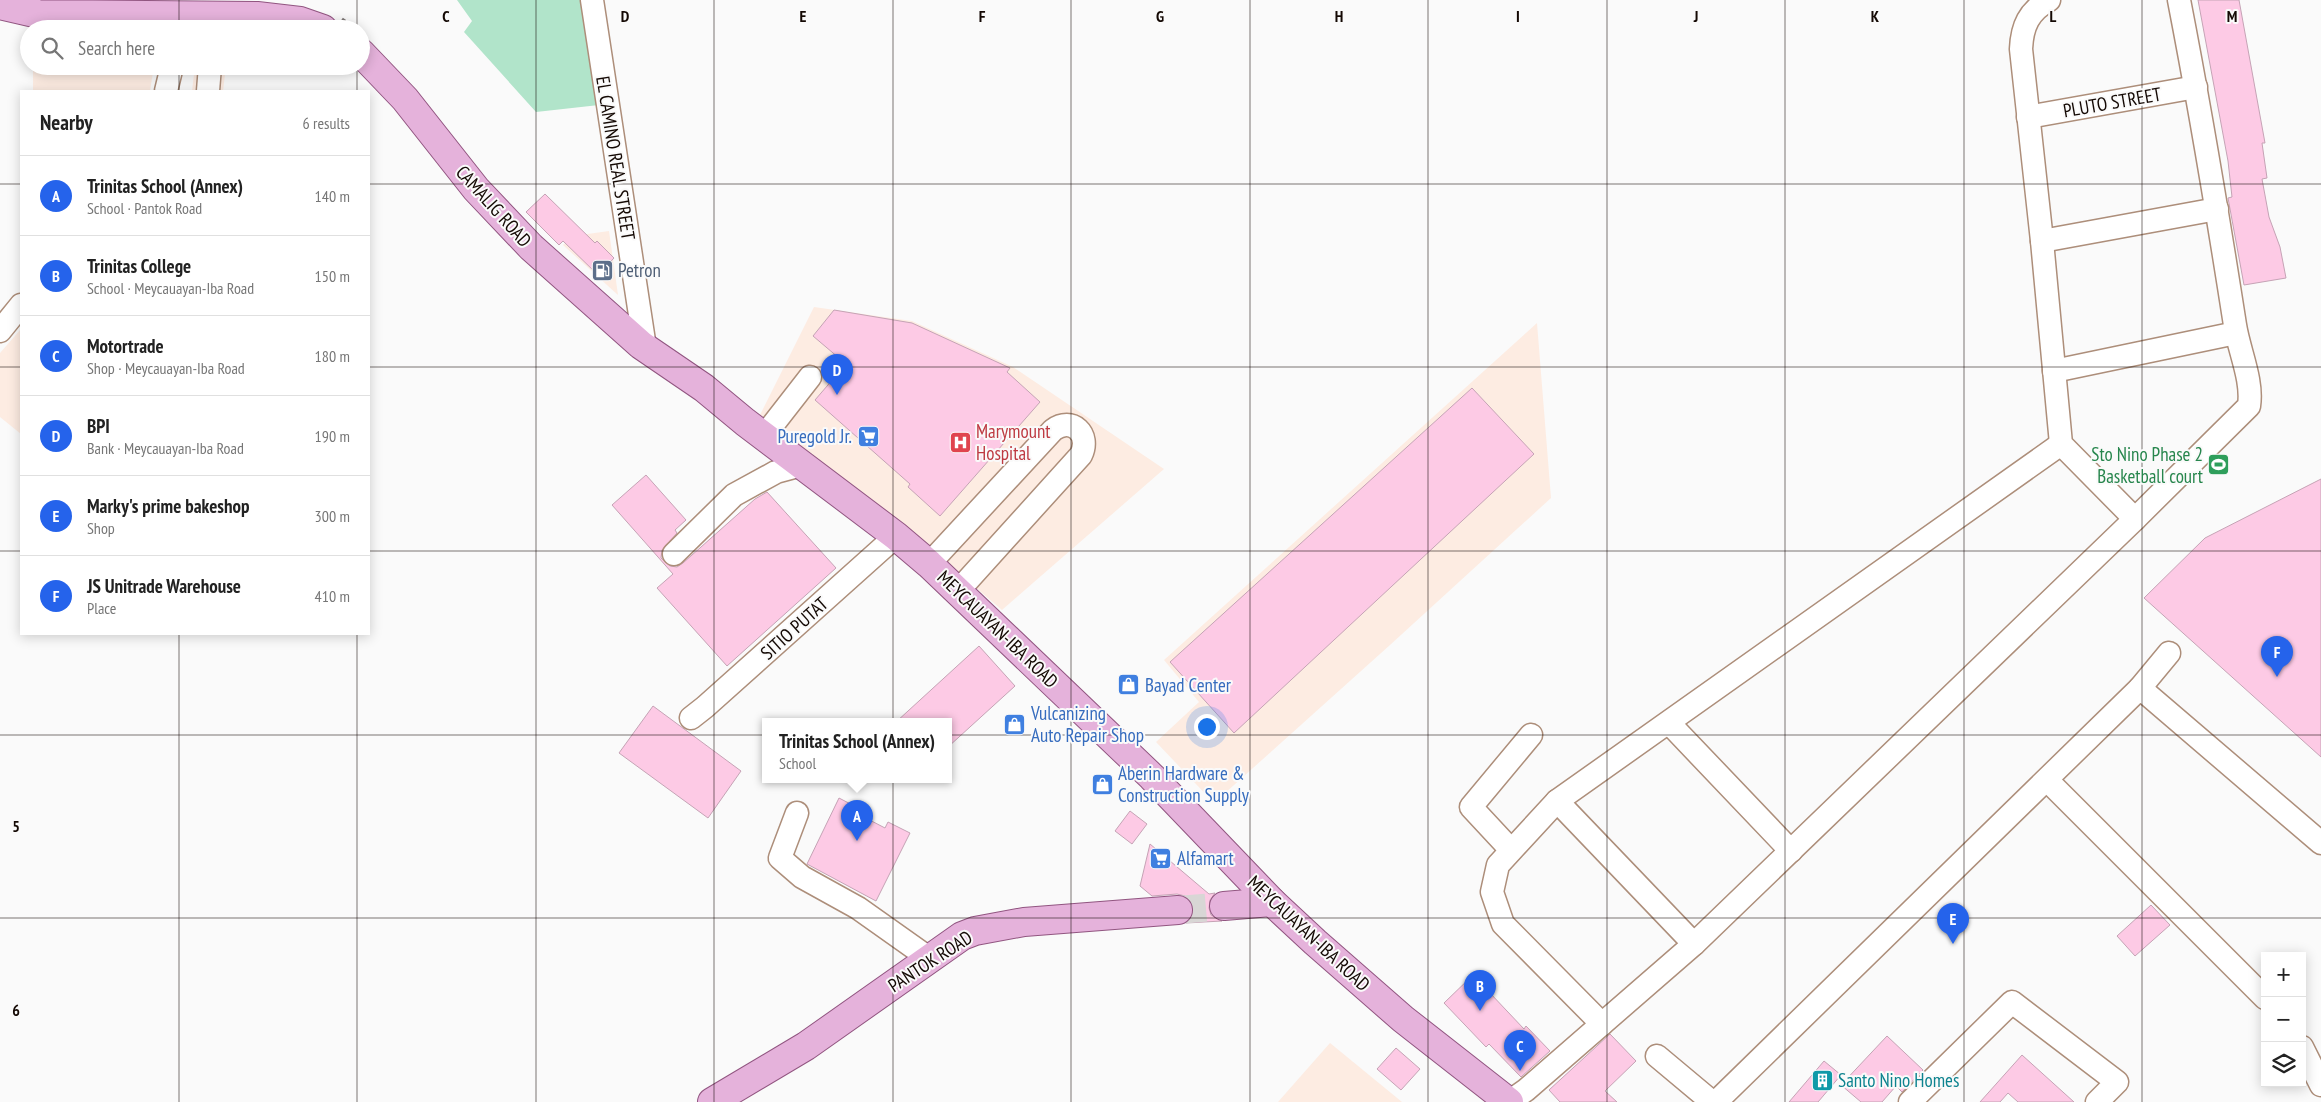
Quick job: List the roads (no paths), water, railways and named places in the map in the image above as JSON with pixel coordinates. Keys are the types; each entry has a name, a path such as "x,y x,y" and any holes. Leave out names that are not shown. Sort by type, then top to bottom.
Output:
{"main road":[{"path":"0,5 42,7 155,20"},
{"name":"CAMALIG ROAD","path":"370,62 405,99 497,213 531,248 641,345"},
{"name":"MEYCAUAYAN-IBA ROAD","path":"641,345 704,388 896,536 929,564 1152,777 1272,902 1404,1019 1509,1102"},
{"path":"1224,906 1272,902"},
{"name":"PANTOK ROAD","path":"712,1102 806,1046 962,936 975,930 1024,922 1178,910"}],"street":[{"name":"EL CAMINO REAL STREET","path":"592,0 644,342 641,345"},
{"path":"2049,0 2040,5 2028,17 2022,32 2021,49 2042,241 2061,444 2135,519"},
{"path":"1509,1102 1694,944 2135,519 2249,406 2251,395 2236,333 2217,209 2179,0"},
{"path":"166,90 170,75"},
{"path":"208,90 209,75"},
{"name":"PLUTO STREET","path":"2028,117 2196,87"},
{"path":"2042,241 2217,209"},
{"path":"0,331 20,306"},
{"path":"2054,371 2236,333"},
{"path":"764,436 810,377"},
{"path":"929,564 1053,430 1064,424 1076,427 1081,431 1085,443 1081,455 958,591"},
{"path":"1602,1024 1503,924 1492,892 1498,865 1557,801 2061,444"},
{"path":"674,554 734,495 776,472 802,465"},
{"name":"SITIO PUTAT","path":"690,718 705,707 896,536"},
{"path":"1716,1102 2140,688 2169,653"},
{"path":"2140,688 2321,843"},
{"path":"1669,723 1791,851"},
{"path":"1511,850 1471,807 1531,735"},
{"path":"2047,780 2264,997"},
{"path":"1557,801 1694,944"},
{"path":"797,813 780,858 802,877 858,908 930,959"},
{"path":"1910,1102 2012,1002 2116,1082 2097,1102"},
{"path":"2306,1055 2321,1085"},
{"path":"1657,1056 1712,1102"}],"tunnel":[{"path":"1178,910 1224,906"}],"place":[{"name":"Petron","path":"602,270"},
{"name":"BPI","path":"837,395"},
{"name":"Puregold Jr.","path":"868,436"},
{"name":"Marymount Hospital","path":"960,442"},
{"name":"Sto Nino Phase 2 Basketball court","path":"2219,465"},
{"name":"JS Unitrade Warehouse","path":"2277,677"},
{"name":"Bayad Center","path":"1129,685"},
{"name":"Vulcanizing Auto Repair Shop","path":"1015,724"},
{"name":"Aberin Hardware & Construction Supply","path":"1102,784"},
{"name":"Trinitas School (Annex)","path":"857,841"},
{"name":"Alfamart","path":"1161,858"},
{"name":"Marky's prime bakeshop","path":"1953,944"},
{"name":"Trinitas College","path":"1480,1011"},
{"name":"Motortrade","path":"1520,1071"},
{"name":"Santo Nino Homes","path":"1822,1080"}]}
